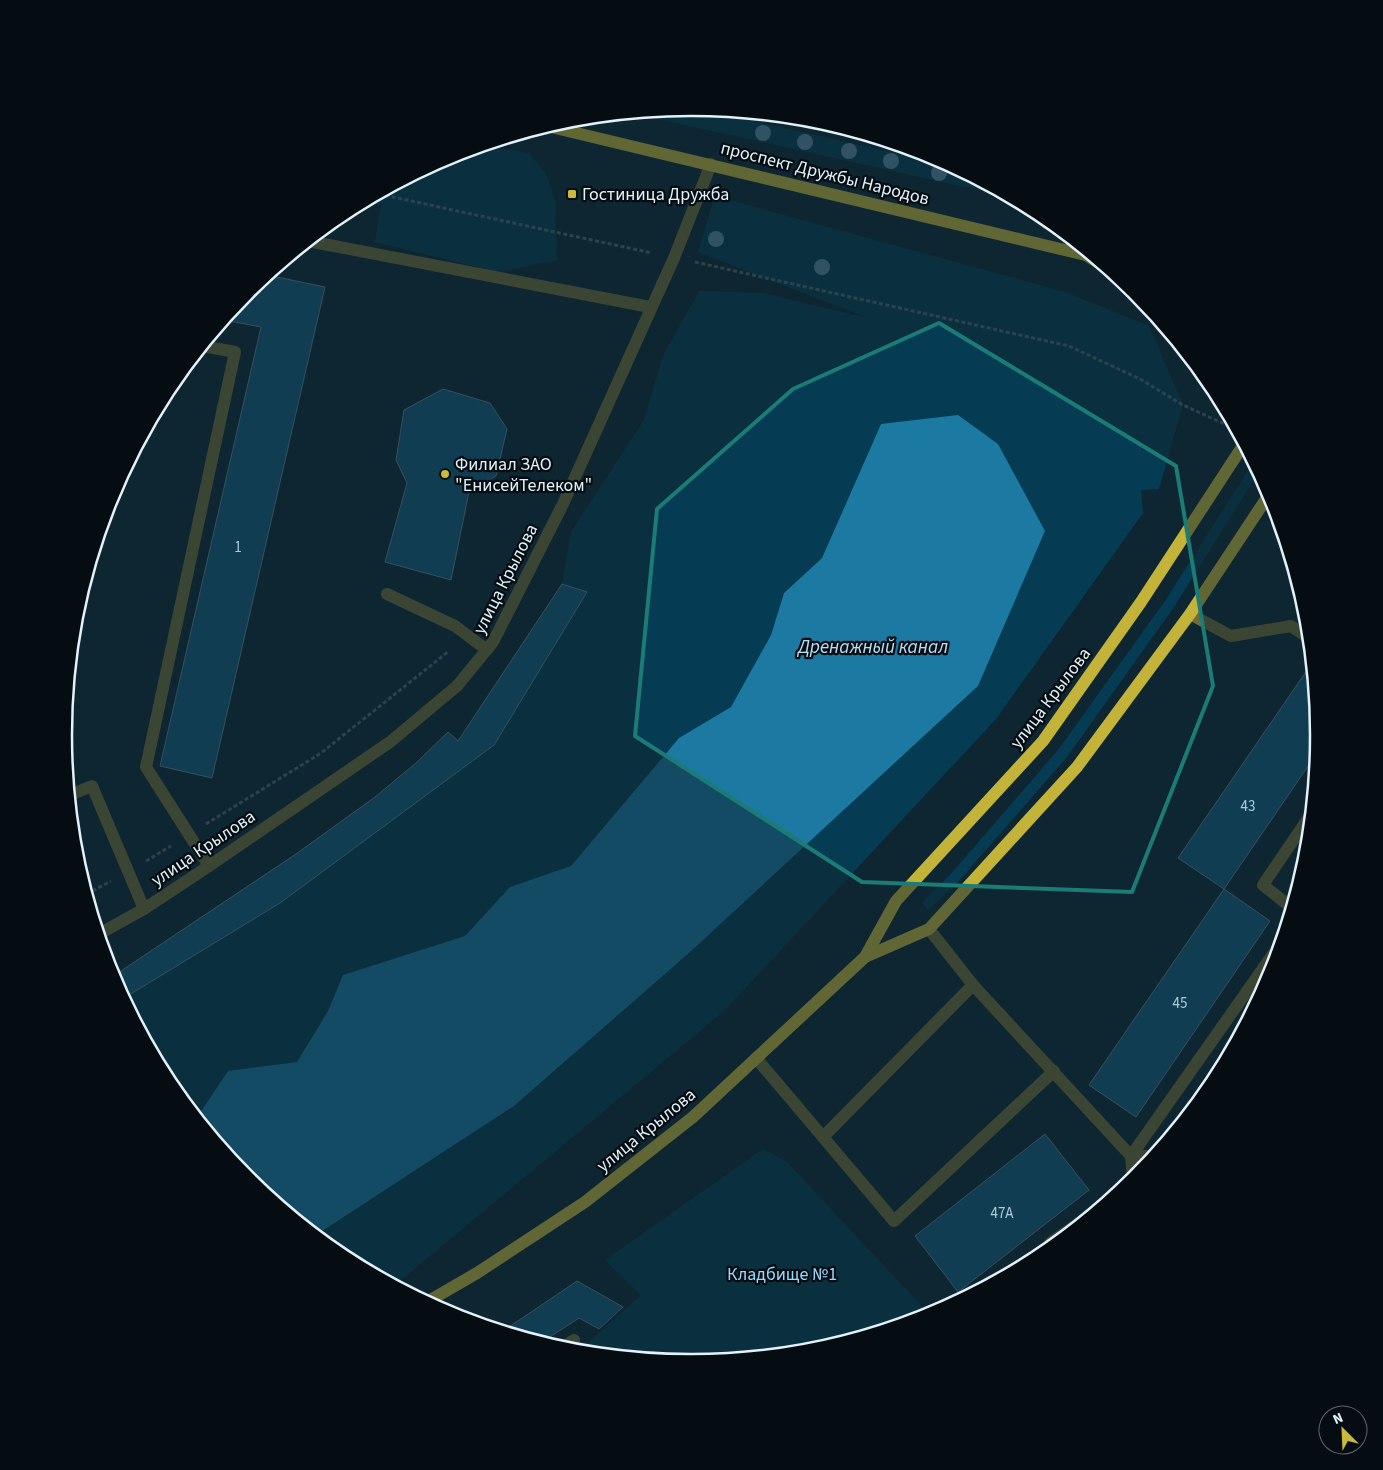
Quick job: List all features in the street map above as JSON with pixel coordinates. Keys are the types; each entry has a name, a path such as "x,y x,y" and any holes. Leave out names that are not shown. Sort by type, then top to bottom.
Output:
{"main road":[{"name":"проспект Дружбы Народов","path":"563,130 1079,253"},
{"name":"улица Крылова","path":"435,1298 478,1273 585,1202 693,1117 865,957 896,901 1043,741 1141,602 1241,449"},
{"name":"улица Крылова","path":"865,957 929,930 1078,767 1190,614 1264,501"}],"street":[{"name":"улица Крылова","path":"104,931 144,909 209,866 390,742 458,686 487,650 493,642 563,504 650,307 674,258 711,164"},
{"path":"317,243 650,307"},
{"path":"209,347 235,352 146,767 209,866"},
{"path":"387,594 455,626 487,650"},
{"path":"1190,614 1231,636 1291,626 1302,633"},
{"path":"76,793 92,786 144,909"},
{"path":"1287,904 1263,886 1303,827"},
{"path":"929,930 972,985 1131,1156 1132,1170"},
{"path":"1131,1156 1266,964"},
{"path":"823,1137 972,985"},
{"path":"756,1058 894,1221 1054,1071"},
{"path":"1131,1156 1145,1156"}],"path":[{"path":"388,196 1069,346 1140,379 1183,405 1228,425"},
{"path":"93,891 128,872 321,752 449,651"}],"highlighted area":[{"path":"939,323 1176,466 1213,686 1132,892 862,882 635,736 657,509 793,389"}],"green space":[{"path":"650,117 738,118 908,156 928,163 988,192"},
{"path":"498,148 528,153 546,173 555,201 557,260 498,272 375,242 381,205 374,204 418,180 455,163 493,149"},
{"path":"715,196 1065,292 1149,326 1183,405 1159,489 1141,490 1143,513 996,719 724,1011 400,1281 348,1250 322,1231 514,1106 689,953 978,686 881,424 822,558 784,593 771,635 731,707 679,738 571,866 510,887 465,936 343,975 328,1011 297,1062 228,1071 200,1112 177,1079 155,1044 130,995 280,903 494,745 586,593 562,584 571,532 644,420 663,356 699,291 762,293 868,318 698,252"},
{"path":"1250,468 1255,479 1174,607 1067,757 957,883 928,910 922,903 949,876 1058,750 1165,601"},
{"name":"Кладбище №1","path":"763,1149 787,1162 924,1309 852,1333 772,1349 692,1354 651,1353 611,1349 586,1345 641,1295 605,1260"}],"water":[{"name":"Дренажный канал","path":"958,415 998,444 1045,531 978,686 689,953 514,1106 322,1231 283,1200 254,1173 200,1112 228,1071 297,1062 328,1011 343,975 465,936 510,887 571,866 679,738 731,707 771,635 784,593 822,558 881,424"}],"building":[{"path":"276,277 325,287 212,778 160,766 261,327 231,321"},
{"path":"443,389 490,403 507,429 496,476 469,492 451,580 385,562 407,483 396,460 404,410"},
{"path":"562,584 587,592 494,745 280,903 130,995 120,972 296,854 375,797 416,763 448,732 458,741"},
{"path":"1307,671 1309,695 1309,764 1224,889 1178,858"},
{"path":"1224,889 1270,921 1136,1117 1089,1085"},
{"path":"1045,1134 1089,1190 958,1292 915,1236"},
{"path":"577,1281 623,1307 599,1329 579,1318 549,1337 510,1326"}],"place":[{"name":"Гостиница Дружба","path":"572,194"},
{"name":"Филиал ЗАО \"ЕнисейТелеком\"","path":"445,474"}]}
